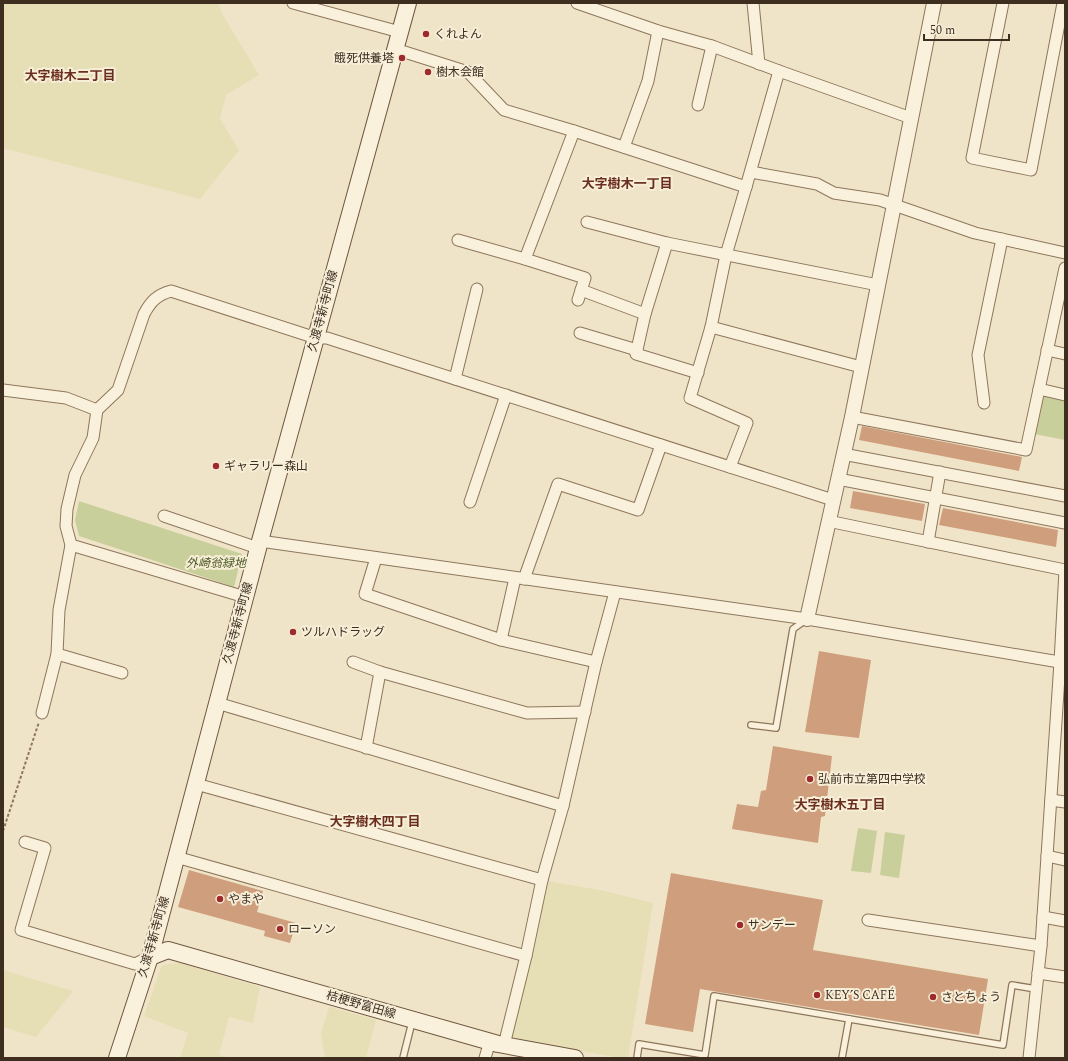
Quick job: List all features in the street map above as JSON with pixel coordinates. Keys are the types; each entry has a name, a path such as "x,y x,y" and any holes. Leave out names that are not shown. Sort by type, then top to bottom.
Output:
{"main road":[{"name":"久渡寺新寺町線","path":"117,1058 150,957 259,544 408,3"},
{"name":"桔梗野富田線","path":"150,957 168,950 497,1043 575,1058"}],"street":[{"path":"293,3 400,32"},
{"path":"577,3 658,31 712,46 911,118"},
{"path":"753,3 759,64"},
{"path":"807,619 852,417 934,3"},
{"path":"1003,3 972,158 1031,170 1063,3"},
{"path":"624,147 648,81 658,31"},
{"path":"698,105 712,46"},
{"path":"395,49 468,72 504,110 574,131 746,187"},
{"path":"730,467 747,423 690,398 711,327 726,255 779,71"},
{"path":"525,260 574,131"},
{"path":"751,172 817,184 834,193 880,200 976,234 1065,253"},
{"path":"587,222 667,243 878,285"},
{"path":"984,403 978,355 1002,239"},
{"path":"458,240 584,278 579,295 645,314"},
{"path":"667,243 645,314 636,354 698,373"},
{"path":"852,417 1026,450 1065,268"},
{"path":"455,379 477,289"},
{"path":"42,713 57,654 59,610 71,545 66,526 67,508 75,475 93,438 97,410 118,390 144,314 149,305 160,294 171,291 316,338 327,338 833,500"},
{"path":"711,327 862,367"},
{"path":"580,333 637,350"},
{"path":"1047,350 1065,354"},
{"path":"1039,389 1065,395"},
{"path":"3,390 66,398 97,410"},
{"path":"470,502 506,395"},
{"path":"501,640 520,578 558,484 638,510 661,445"},
{"path":"843,454 1065,496"},
{"path":"928,542 940,472"},
{"path":"838,479 1065,523"},
{"path":"164,516 259,544 376,558 807,619 1063,663"},
{"path":"828,521 1065,570 1063,663 1051,800 1041,946 1029,1058"},
{"path":"71,545 245,597"},
{"path":"376,558 365,594 501,640 596,662"},
{"path":"485,1058 497,1043 526,956 542,880 563,806 596,662 615,592"},
{"path":"57,654 122,673"},
{"path":"353,662 380,672 527,713 585,712"},
{"path":"366,748 380,672"},
{"path":"217,703 563,806"},
{"path":"196,784 542,880"},
{"path":"1051,800 1065,802"},
{"path":"25,842 45,848 22,930 134,964 150,957"},
{"path":"1047,856 1065,860"},
{"path":"176,857 526,956"},
{"path":"1043,917 1065,921"},
{"path":"868,920 1041,946"},
{"path":"1038,973 1065,977"}],"lane":[{"path":"751,725 776,728 793,629 807,619"},
{"path":"637,1058 639,1044 705,1055 714,996 1003,1045 1012,985 1036,989"},
{"path":"403,1058 413,1019"},
{"path":"842,1058 849,1019"}],"path":[{"path":"3,831 42,713"}],"shaded area":[{"path":"3,3 218,3 224,17 259,75 226,95 220,119 239,150 200,199 3,148"},
{"path":"547,881 600,890 653,903 628,1058 529,1042 511,1037"},
{"path":"180,963 260,987 253,1023 229,1017 219,1055 232,1058 180,1058 188,1033 144,1016 162,965"},
{"path":"3,970 73,991 36,1037 3,1027"},
{"path":"329,1007 376,1020 366,1058 325,1058 321,1033"}],"green space":[{"path":"1042,396 1065,401 1065,440 1034,434"},
{"name":"外崎翁緑地","path":"79,501 242,554 234,587 79,536 75,520"},
{"path":"858,828 877,831 871,873 851,871"},
{"path":"885,832 905,835 899,878 880,875"}],"building":[{"path":"862,426 1022,457 1019,471 859,440"},
{"path":"853,491 925,504 922,521 850,508"},
{"path":"943,508 1058,530 1056,547 939,525"},
{"path":"819,651 871,660 859,738 805,732"},
{"path":"773,746 832,756 825,816 821,817 818,843 732,829 737,804 758,807 761,791 766,790"},
{"name":"やまや","path":"189,870 263,891 257,912 296,923 290,943 264,936 265,931 178,907"},
{"path":"671,873 823,900 813,950 988,979 979,1035 700,989 693,1032 645,1024"}],"place":[{"name":"くれよん","path":"426,34"},
{"name":"餓死供養塔","path":"402,58"},
{"name":"樹木会館","path":"428,72"},
{"name":"ギャラリー森山","path":"216,466"},
{"name":"ツルハドラッグ","path":"293,632"},
{"name":"弘前市立第四中学校","path":"810,779"},
{"name":"やまや","path":"220,899"},
{"name":"サンデー","path":"740,925"},
{"name":"ローソン","path":"280,929"},
{"name":"KEY’S CAFÉ","path":"817,995"},
{"name":"さとちょう","path":"933,997"}],"district":[{"name":"大字樹木二丁目","path":"70,76"},
{"name":"大字樹木一丁目","path":"627,184"},
{"name":"大字樹木五丁目","path":"840,805"},
{"name":"大字樹木四丁目","path":"375,822"}]}
